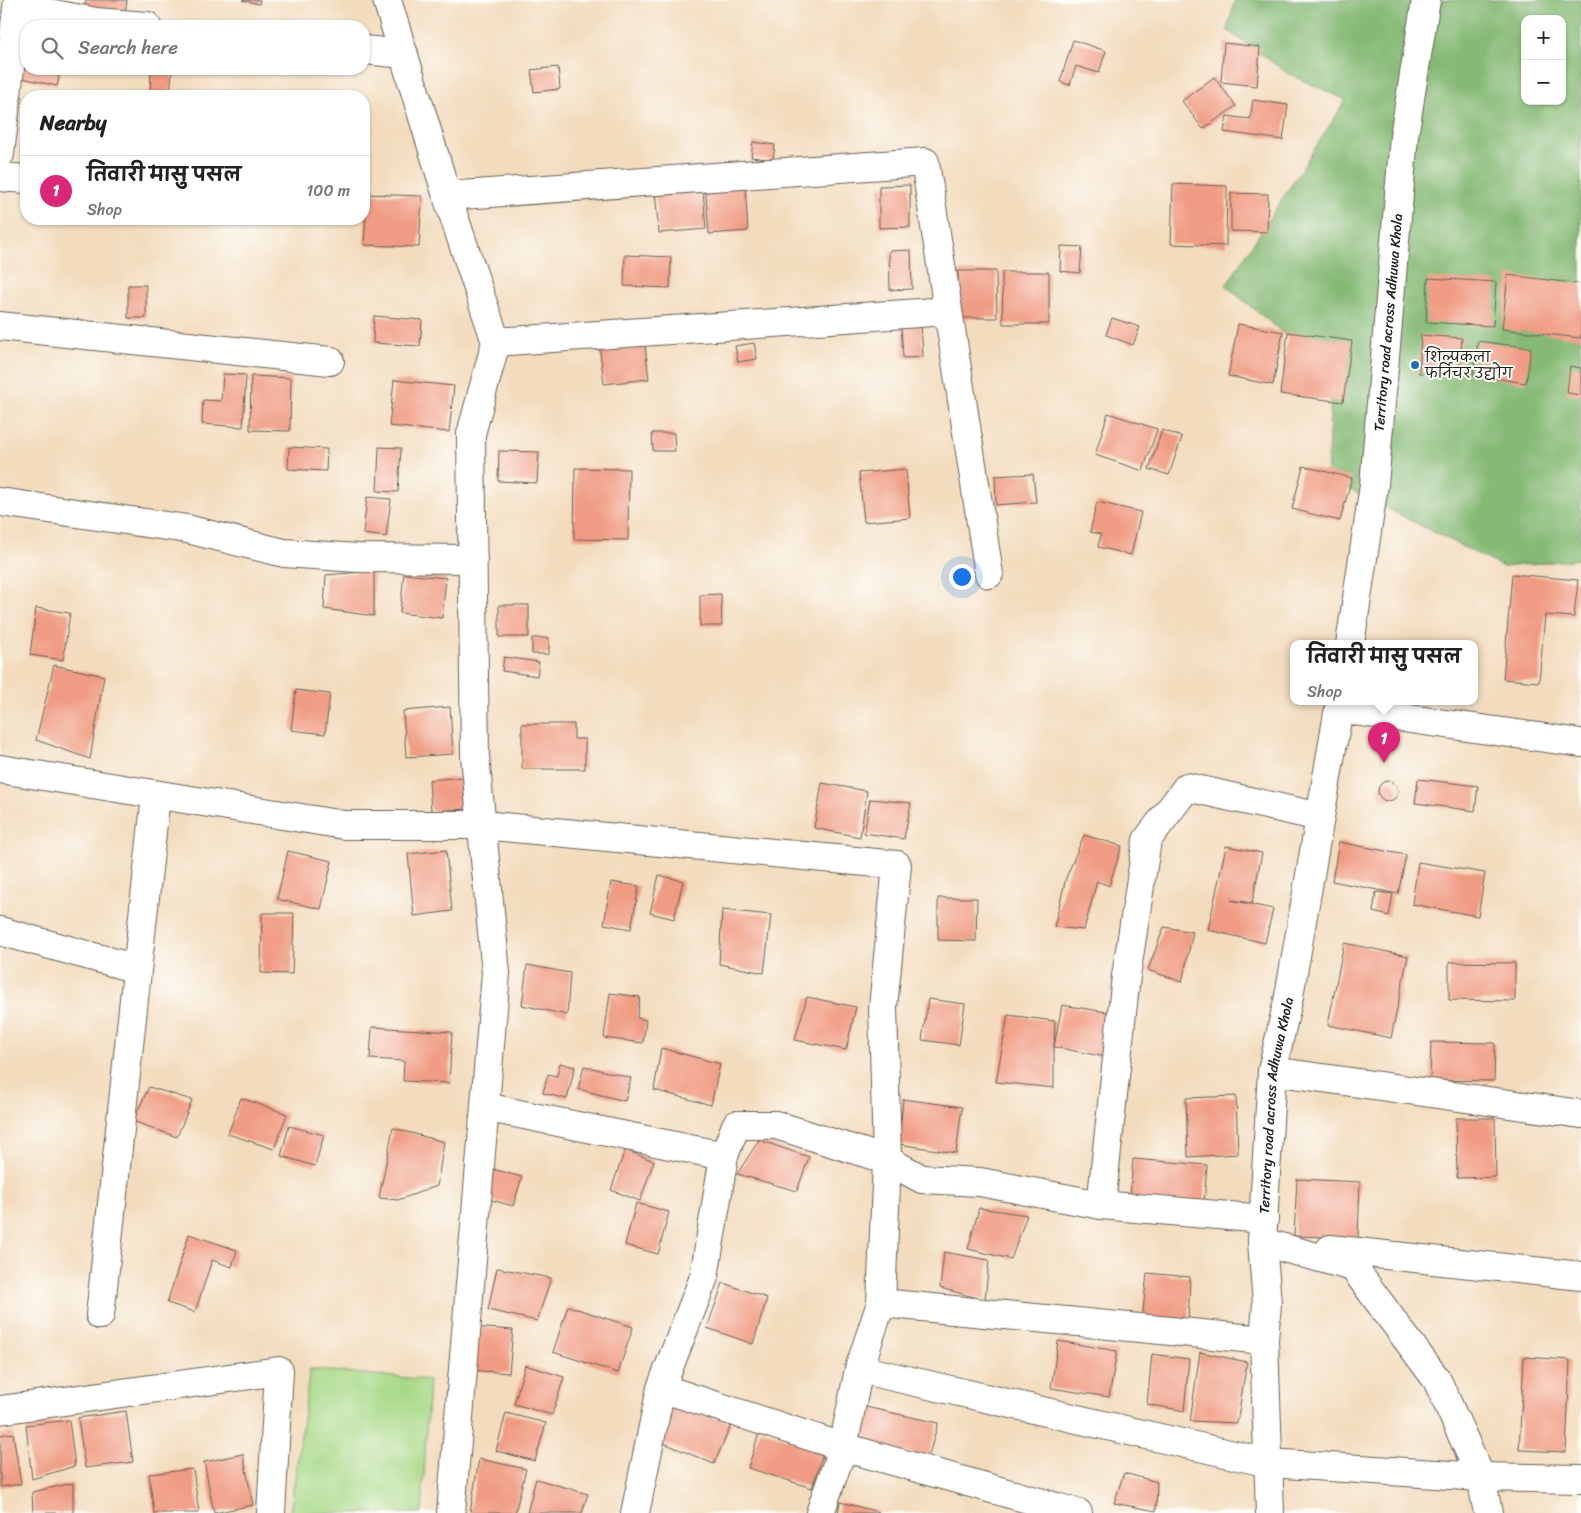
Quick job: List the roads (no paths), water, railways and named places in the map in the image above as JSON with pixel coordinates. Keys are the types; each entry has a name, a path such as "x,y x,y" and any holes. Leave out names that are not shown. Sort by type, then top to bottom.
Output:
{"street":[{"path":"387,0 447,196 496,342 471,434 475,756 496,973 451,1513"},
{"name":"Territory road across Adhuwa Khola","path":"1351,640 1374,485 1404,136 1426,0"},
{"path":"0,154 18,3 88,20"},
{"path":"370,51 404,54"},
{"path":"447,196 925,162 989,574"},
{"path":"0,177 20,178"},
{"path":"496,342 948,311"},
{"path":"0,326 330,361"},
{"path":"0,502 186,529 284,553 358,558 473,559"},
{"path":"1340,705 1581,743"},
{"name":"Territory road across Adhuwa Khola","path":"1270,1513 1264,1340 1267,1303 1263,1231 1272,1071 1289,996 1340,705"},
{"path":"0,769 344,825 482,825 897,865 883,1007 887,1160 881,1303 859,1369 843,1447 820,1513"},
{"path":"1102,1204 1126,976 1147,840 1187,787 1320,817"},
{"path":"100,1315 156,794"},
{"path":"0,931 137,969"},
{"path":"1272,1071 1581,1114"},
{"path":"485,1107 724,1156"},
{"path":"635,1513 661,1388 704,1277 724,1156 736,1124 776,1125 887,1160 922,1179 980,1182 1263,1231 1581,1276"},
{"path":"1263,1231 1353,1267 1437,1380 1481,1477 1488,1513"},
{"path":"881,1303 1264,1340"},
{"path":"859,1369 1269,1463 1481,1477 1581,1479"},
{"path":"0,1410 279,1371 271,1513"},
{"path":"661,1388 843,1447 1078,1513"}],"place":[{"name":"शिल्पकला फर्निचर उद्योग","path":"1415,365"},
{"name":"तिवारी मासु पसल","path":"1384,763"}]}
